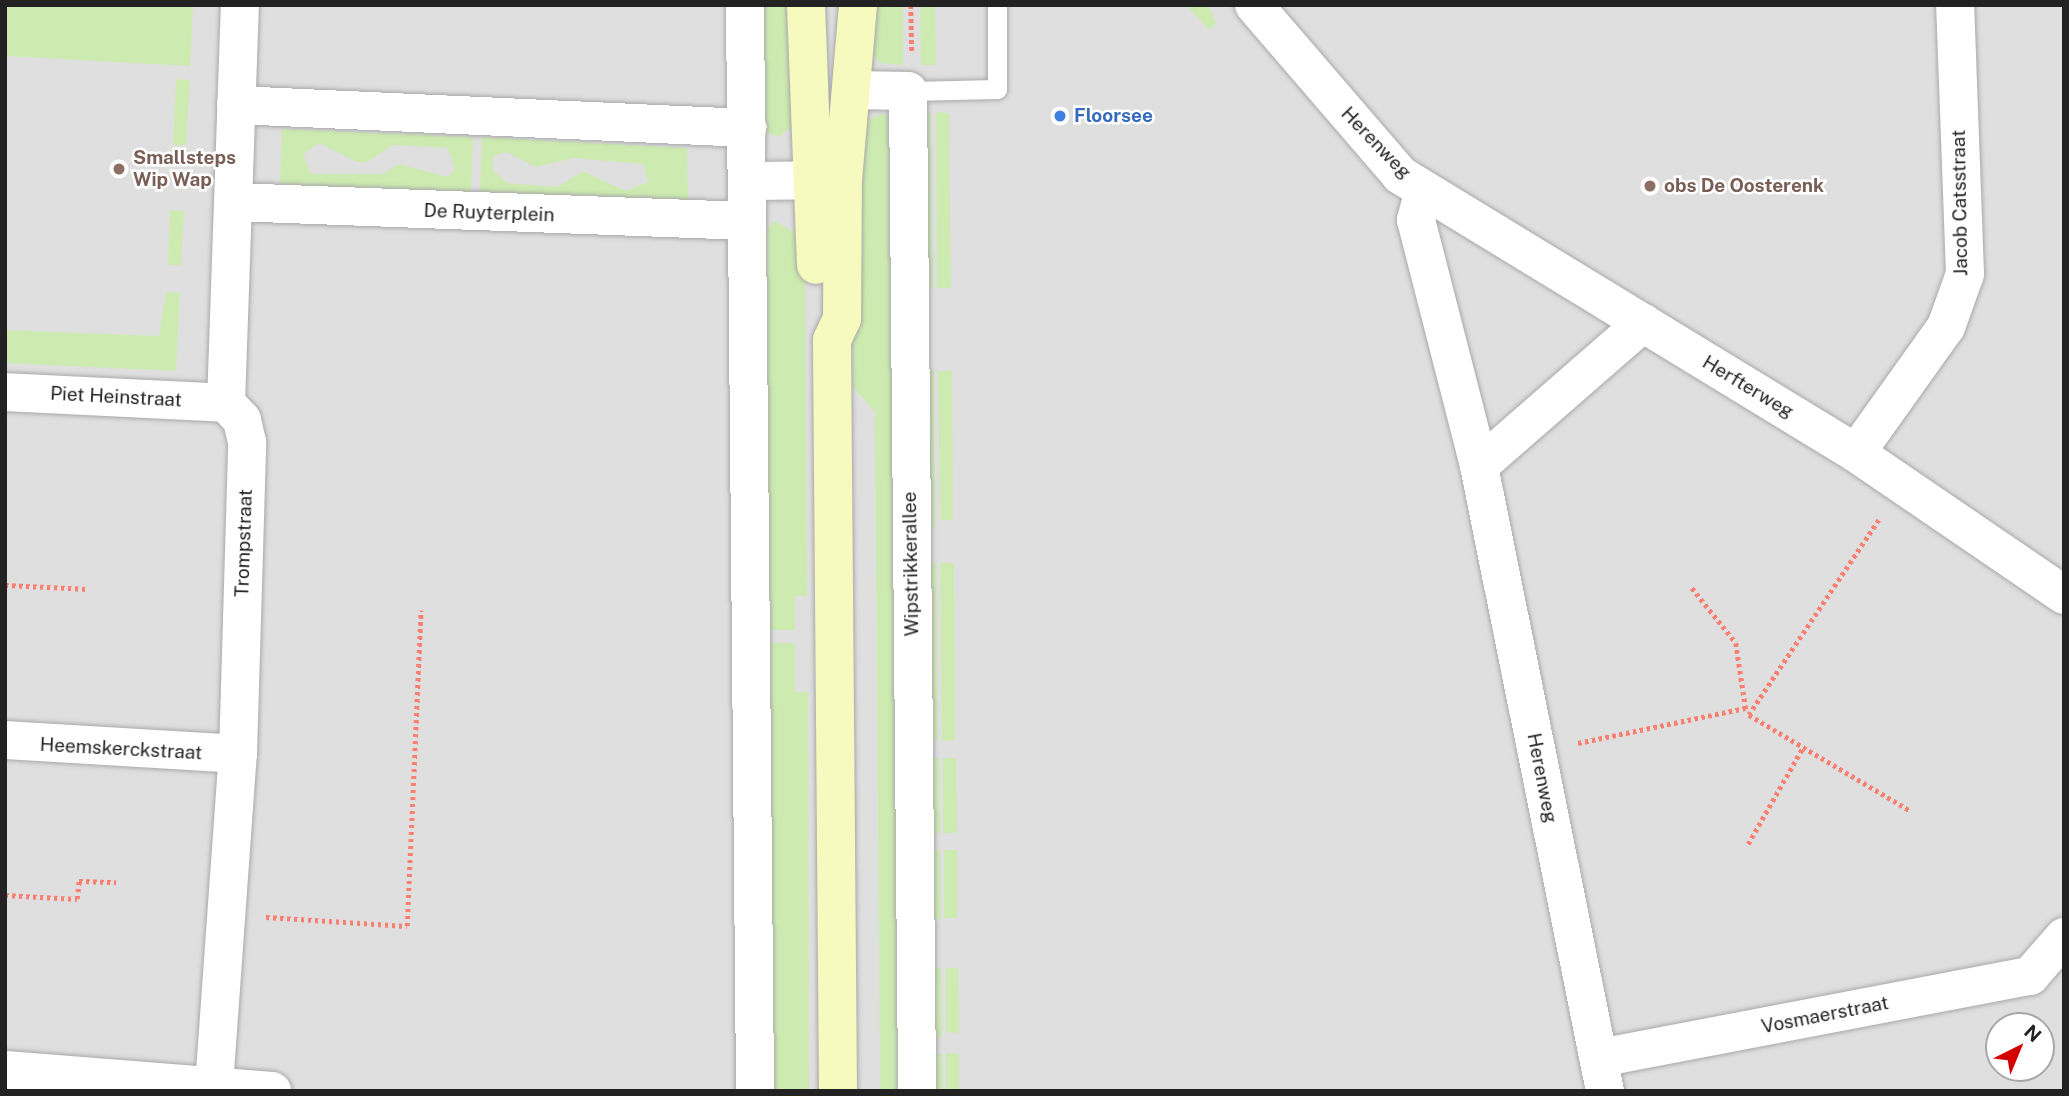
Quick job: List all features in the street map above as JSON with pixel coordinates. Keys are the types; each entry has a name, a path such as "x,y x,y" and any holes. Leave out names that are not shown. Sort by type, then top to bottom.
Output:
{"main road":[{"path":"806,5 829,180"},
{"path":"838,1091 832,340 818,316 829,180 854,90 858,5"}],"street":[{"path":"226,402 240,5"},
{"path":"745,5 755,1091"},
{"name":"Herenweg","path":"1254,5 1400,175 1424,190 1416,220 1479,466 1602,1074"},
{"name":"Jacob Catsstraat","path":"1856,453 1946,327 1965,274 1955,5"},
{"path":"854,90 908,91"},
{"name":"Wipstrikkerallee","path":"908,91 916,1091"},
{"path":"236,105 747,128"},
{"path":"748,181 829,180"},
{"name":"Herfterweg","path":"1424,190 1856,453 2064,595"},
{"name":"De Ruyterplein","path":"233,202 746,221"},
{"path":"1479,466 1643,323"},
{"name":"Piet Heinstraat","path":"5,392 226,402"},
{"name":"Trompstraat","path":"214,1086 238,754 247,442 242,420 226,402"},
{"name":"Heemskerckstraat","path":"5,740 238,754"},
{"name":"Vosmaerstraat","path":"1602,1074 2030,976 2058,960"},
{"path":"5,1070 272,1091"}],"lane":[{"path":"908,91 996,89 997,5"}],"path":[{"path":"1749,715 1902,485"},
{"path":"5,585 88,589"},
{"path":"1692,588 1736,643 1745,709 1749,715 1911,811"},
{"path":"227,914 407,926 421,610"},
{"path":"1537,751 1745,709"},
{"path":"1748,844 1803,747"},
{"path":"5,895 77,899 79,881 117,882"}],"shaded area":[{"path":"5,5 2064,5 2064,1091 5,1091"}],"green space":[{"path":"5,5 193,5 190,66 5,56"},
{"path":"760,5 795,5 797,121 779,137 765,132"},
{"path":"870,5 903,5 903,65 880,63 872,53"},
{"path":"920,5 935,5 936,65 921,65"},
{"path":"1186,5 1209,5 1216,24 1209,30"},
{"path":"176,79 190,80 186,145 173,145"},
{"path":"936,112 949,113 951,288 937,288"},
{"path":"921,113 931,113 933,289 923,289"},
{"path":"883,114 892,118 904,1091 880,1091 875,412 853,387 852,242 867,120"},
{"path":"282,129 473,137 471,193 280,186","holes":["319,143 357,162 368,162 392,145 448,148 455,169 448,177 399,164 383,174 311,174 303,154"]},
{"path":"482,137 687,148 688,201 480,193","holes":["506,152 536,167 574,158 643,164 648,182 626,191 583,171 558,187 507,183 492,169 494,156"]},
{"path":"170,210 184,211 181,265 168,265"},
{"path":"774,221 796,233 805,258 807,596 795,596 795,630 766,630 765,231"},
{"path":"166,292 180,293 176,371 5,363 5,330 159,336"},
{"path":"923,370 934,370 935,528 925,527"},
{"path":"938,371 952,371 953,520 940,520"},
{"path":"926,563 936,563 938,741 927,740"},
{"path":"940,563 954,563 955,740 942,741"},
{"path":"766,643 795,643 795,692 808,692 809,1091 770,1088"},
{"path":"928,758 939,758 940,833 929,832"},
{"path":"943,758 956,758 957,833 943,833"},
{"path":"929,850 940,850 941,919 930,917"},
{"path":"944,850 957,850 957,918 944,918"},
{"path":"931,968 941,968 942,1037 931,1037"},
{"path":"946,968 958,968 959,1033 946,1032"},
{"path":"946,1053 959,1054 959,1091 946,1091"},
{"path":"931,1054 942,1054 943,1091 931,1091"}],"place":[{"name":"Floorsee","path":"1060,116"},
{"name":"Smallsteps Wip Wap","path":"119,169"},
{"name":"obs De Oosterenk","path":"1650,186"}]}
